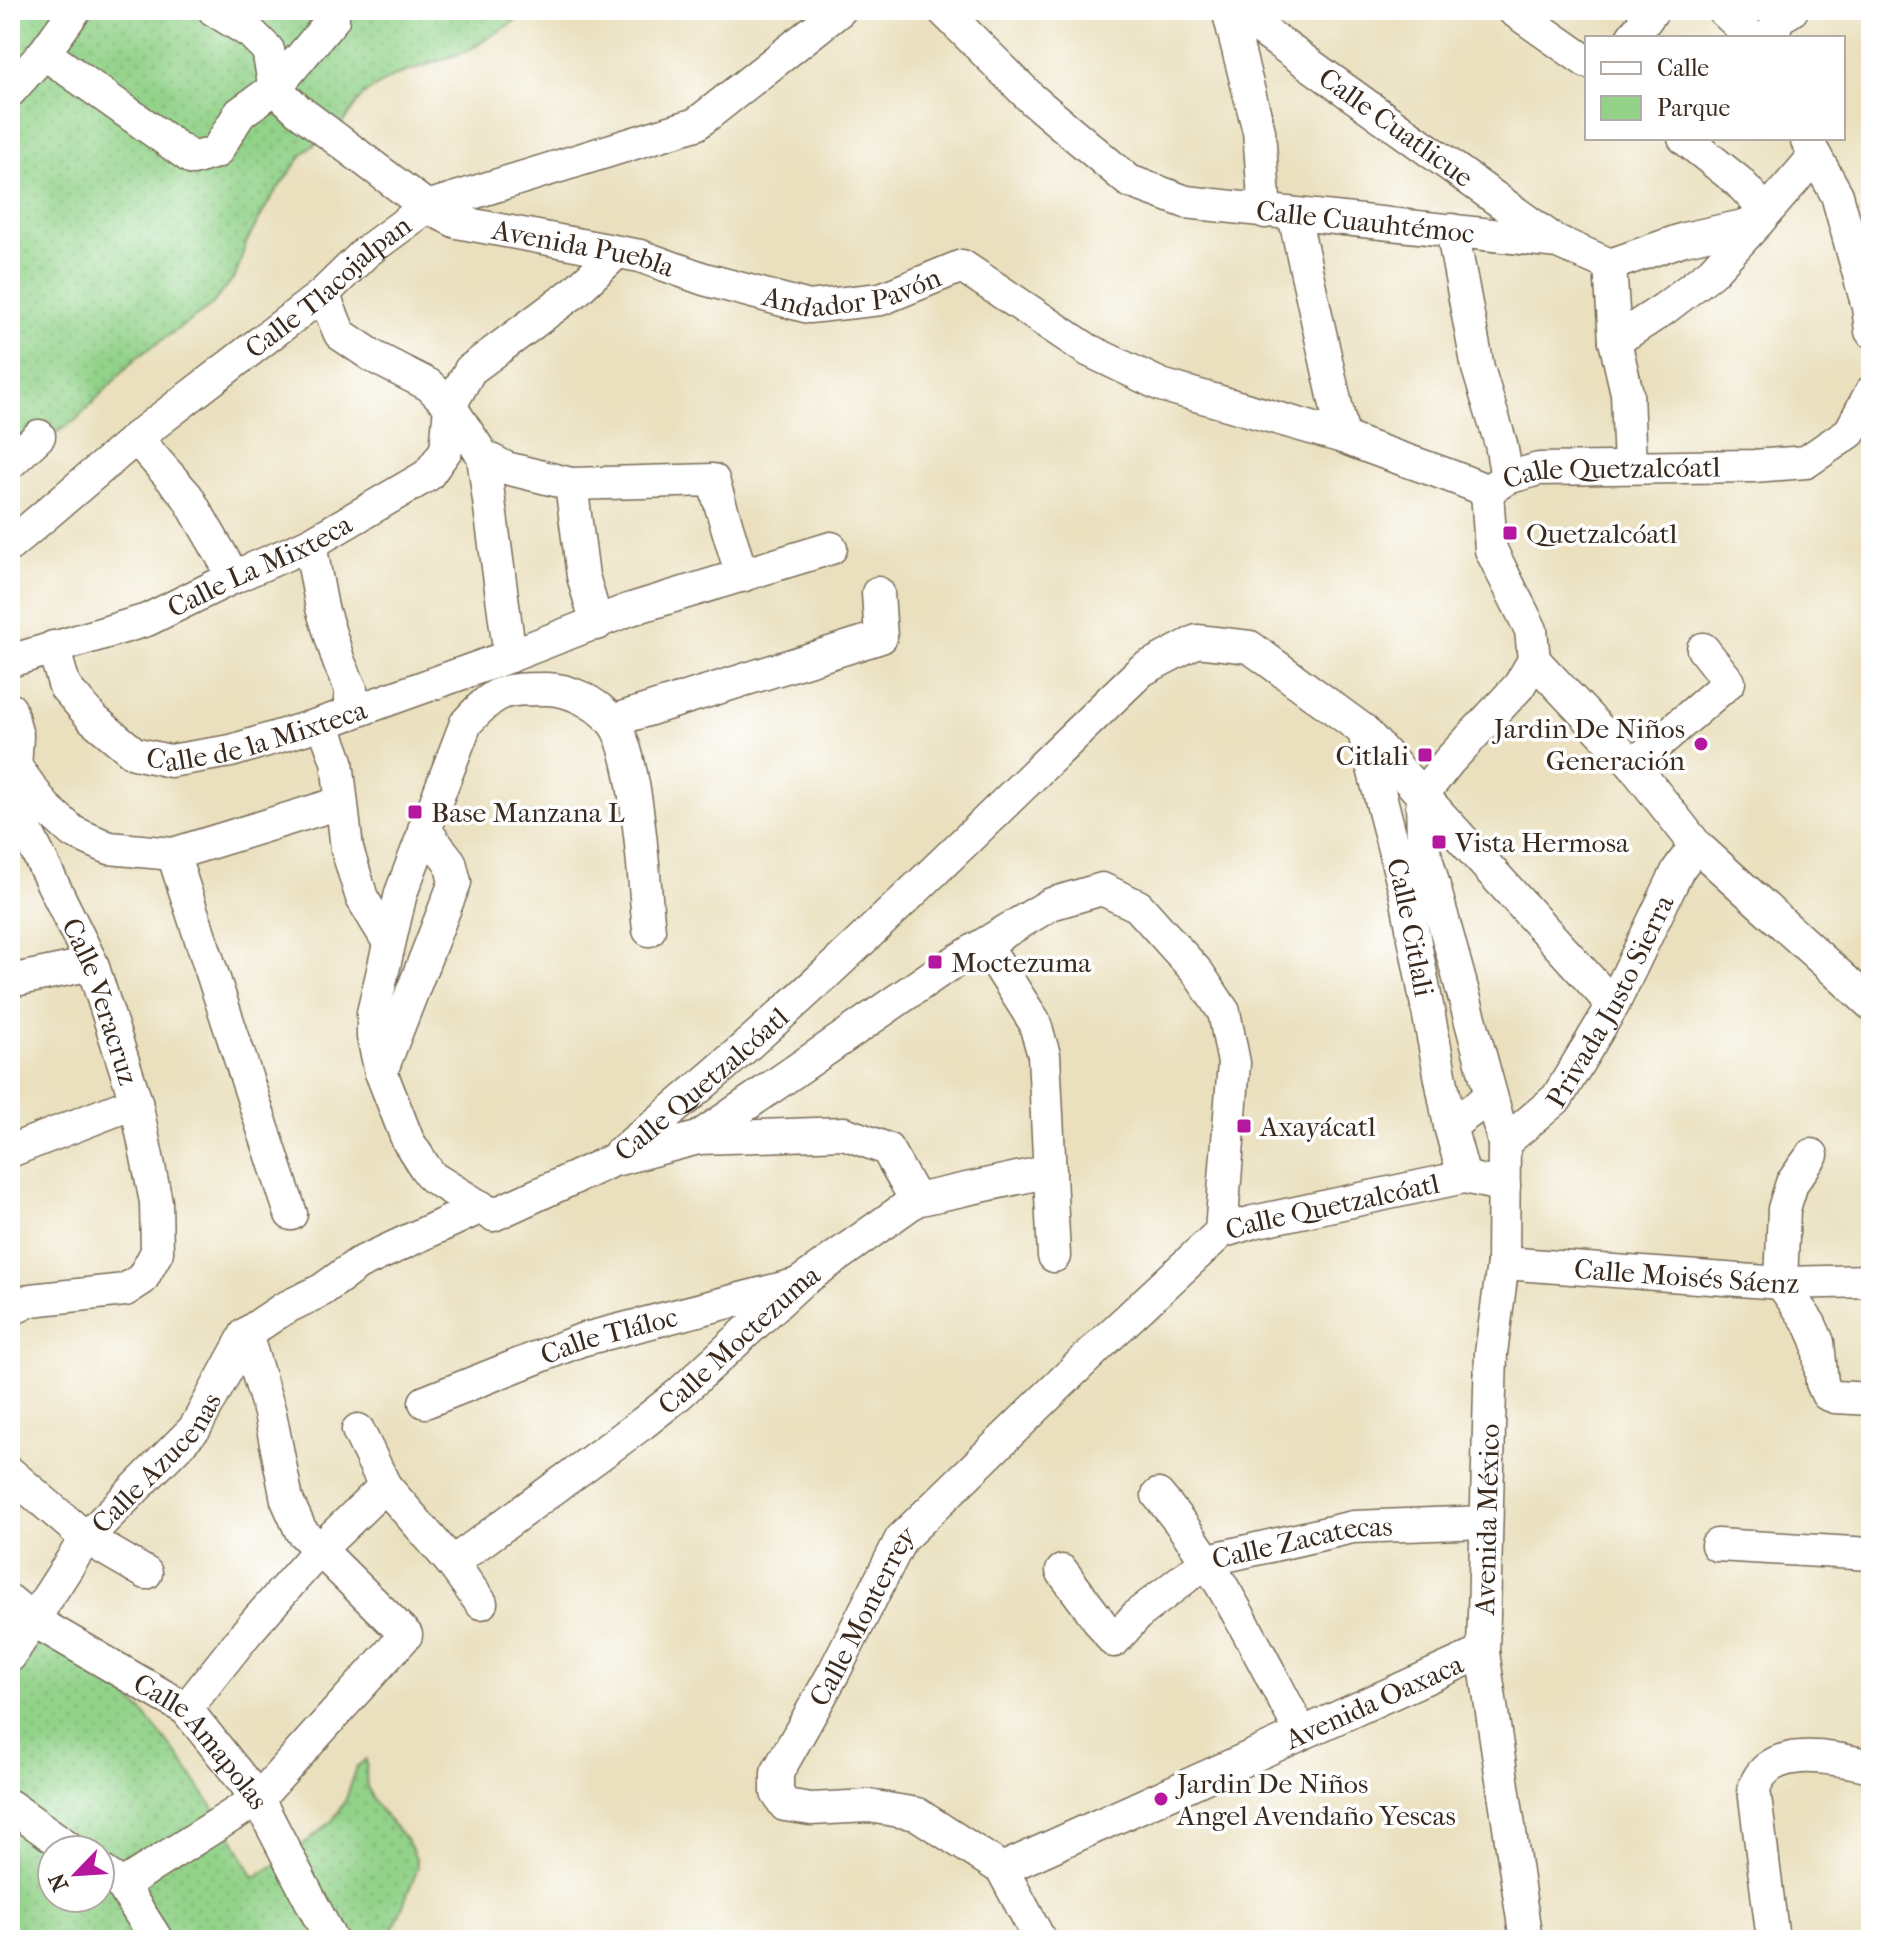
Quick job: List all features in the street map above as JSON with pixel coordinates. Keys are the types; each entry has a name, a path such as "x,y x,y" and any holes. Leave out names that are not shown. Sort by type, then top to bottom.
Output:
{"street":[{"path":"10,91 44,53 75,10"},
{"path":"214,10 251,33 268,50 275,88"},
{"name":"Calle Tlacojalpan","path":"10,545 136,438 323,294 366,252 427,207 696,124 840,10"},
{"name":"Calle Cuauhtémoc","path":"943,10 1033,100 1129,181 1186,202 1558,242 1610,265"},
{"path":"1231,10 1280,213 1343,437 1393,458 1456,477 1497,484 1501,444 1478,368 1452,230"},
{"name":"Calle Cuatlicue","path":"1231,10 1558,242"},
{"path":"1513,10 1585,61"},
{"path":"1634,36 1653,10"},
{"path":"1723,10 1751,36"},
{"path":"1773,36 1778,18 1792,10"},
{"path":"44,53 193,159 216,152 240,113 275,88 333,19"},
{"name":"Avenida Puebla","path":"275,88 298,110 427,207 457,222 640,256 739,289"},
{"path":"1687,140 1738,181 1762,217"},
{"path":"1615,341 1712,272 1762,217 1810,147 1837,195 1868,307 1871,331"},
{"path":"1630,467 1627,393 1615,341 1610,265 1684,239 1762,217"},
{"name":"Calle La Mixteca","path":"10,661 147,620 310,544 428,475 446,450 450,406 470,370 576,291 616,253"},
{"name":"Andador Pavón","path":"739,289 809,307 881,299 962,266 1088,350 1161,385 1343,437"},
{"path":"323,294 340,334 374,357 429,385 450,406 483,456 510,656"},
{"name":"Calle Quetzalcóatl","path":"1534,660 1531,630 1491,550 1497,484 1539,469 1754,466 1806,462 1850,432 1871,392"},
{"path":"10,463 39,436"},
{"path":"136,438 187,496 234,577"},
{"path":"483,456 506,468 571,484 713,480 742,576"},
{"path":"571,484 583,576 597,624"},
{"path":"310,544 322,608 351,689 337,718 340,803 347,849 362,898 388,941"},
{"name":"Calle de la Mixteca","path":"53,647 65,687 93,719 134,753 170,761 231,751 337,718 628,610 831,548"},
{"path":"612,721 881,637 878,593"},
{"name":"Calle Quetzalcóatl","path":"611,1161 689,1098 812,986 1142,670 1197,641 1250,647 1363,730"},
{"path":"1633,765 1729,682 1703,649"},
{"path":"1490,1097 1423,846 1422,795 1449,761 1519,686 1534,660 1633,765 1696,845 1871,1004"},
{"path":"463,672 466,723"},
{"path":"611,1161 493,1215 432,1177 408,1141 381,1072 373,1037 373,1013 401,893 466,723 485,702 510,689 555,689 586,699 612,721 622,740 632,775 649,930"},
{"name":"Calle Veracruz","path":"10,709 17,736 15,807 22,850 92,964 136,1102 156,1202 157,1252 142,1279 125,1290 31,1300 10,1310"},
{"path":"1363,730 1613,1005"},
{"name":"Calle Citlali","path":"1363,730 1406,896 1450,1126"},
{"path":"15,766 45,807 73,832 109,848 173,854 340,803"},
{"path":"381,1072 455,882 450,862 424,829"},
{"name":"Privada Justo Sierra","path":"1504,1143 1557,1098 1613,1005 1678,870 1696,845"},
{"path":"173,854 291,1214"},
{"name":"Calle Quetzalcóatl","path":"611,1161 698,1138 938,972 1051,904 1102,889 1138,906 1198,973 1224,1012 1234,1063 1221,1232 1253,1222 1464,1177 1450,1126 1490,1097"},
{"path":"985,944 1034,1021 1044,1055 1054,1256"},
{"path":"10,981 92,964"},
{"name":"Avenida México","path":"1490,1097 1504,1143 1504,1186 1503,1263 1491,1353 1483,1652 1526,1940"},
{"path":"10,1151 136,1102"},
{"path":"698,1138 844,1133 887,1149 916,1200"},
{"path":"1812,1155 1792,1183 1784,1209 1781,1283 1810,1324 1818,1342 1822,1383 1827,1394 1871,1399"},
{"name":"Calle Moctezuma","path":"452,1563 667,1404 798,1284 916,1200 1050,1171"},
{"path":"1464,1177 1504,1186"},
{"name":"Calle Azucenas","path":"10,1656 22,1610 86,1538 195,1428 246,1334 283,1309 322,1290 358,1264 481,1207"},
{"name":"Calle Monterrey","path":"1040,1940 1002,1869 917,1814 869,1806 811,1809 785,1805 777,1793 777,1773 834,1672 901,1539 1221,1232"},
{"name":"Calle Moisés Sáenz","path":"1503,1263 1781,1283 1871,1281"},
{"name":"Calle Tláloc","path":"425,1402 581,1340 798,1284"},
{"path":"116,1874 258,1799 406,1635 301,1531 287,1500 270,1413 246,1334"},
{"path":"358,1430 385,1486 452,1563 481,1603"},
{"path":"10,1473 86,1538 146,1573"},
{"path":"186,1709 247,1632 320,1549 385,1486"},
{"path":"1158,1495 1186,1527 1208,1560 1301,1732"},
{"name":"Calle Zacatecas","path":"1062,1571 1114,1641 1137,1615 1208,1560 1353,1527 1486,1522"},
{"path":"1717,1545 1871,1554"},
{"name":"Calle Amapolas","path":"22,1610 186,1709 258,1799 331,1940"},
{"name":"Avenida Oaxaca","path":"1002,1869 1483,1652"},
{"path":"1773,1940 1754,1789 1758,1776 1767,1766 1785,1758 1843,1760 1871,1766"},
{"path":"10,1806 49,1834"},
{"path":"116,1884 157,1940"}],"green space":[{"path":"10,10 533,10 467,51 394,76 363,95 345,120 304,153 271,198 246,243 236,275 210,307 136,358 76,420 48,438 23,440 11,423"},
{"path":"10,1616 100,1672 141,1710 180,1758 233,1838 254,1878 288,1857 333,1820 346,1799 357,1767 366,1759 366,1783 372,1797 409,1845 418,1868 389,1940 10,1940"}],"place":[{"name":"Quetzalcóatl","path":"1510,533"},
{"name":"Jardin De Niños Generación","path":"1701,744"},
{"name":"Citlali","path":"1425,755"},
{"name":"Base Manzana L","path":"415,812"},
{"name":"Vista Hermosa","path":"1439,842"},
{"name":"Moctezuma","path":"935,962"},
{"name":"Axayácatl","path":"1244,1126"},
{"name":"Jardin De Niños Angel Avendaño Yescas","path":"1161,1799"}]}
